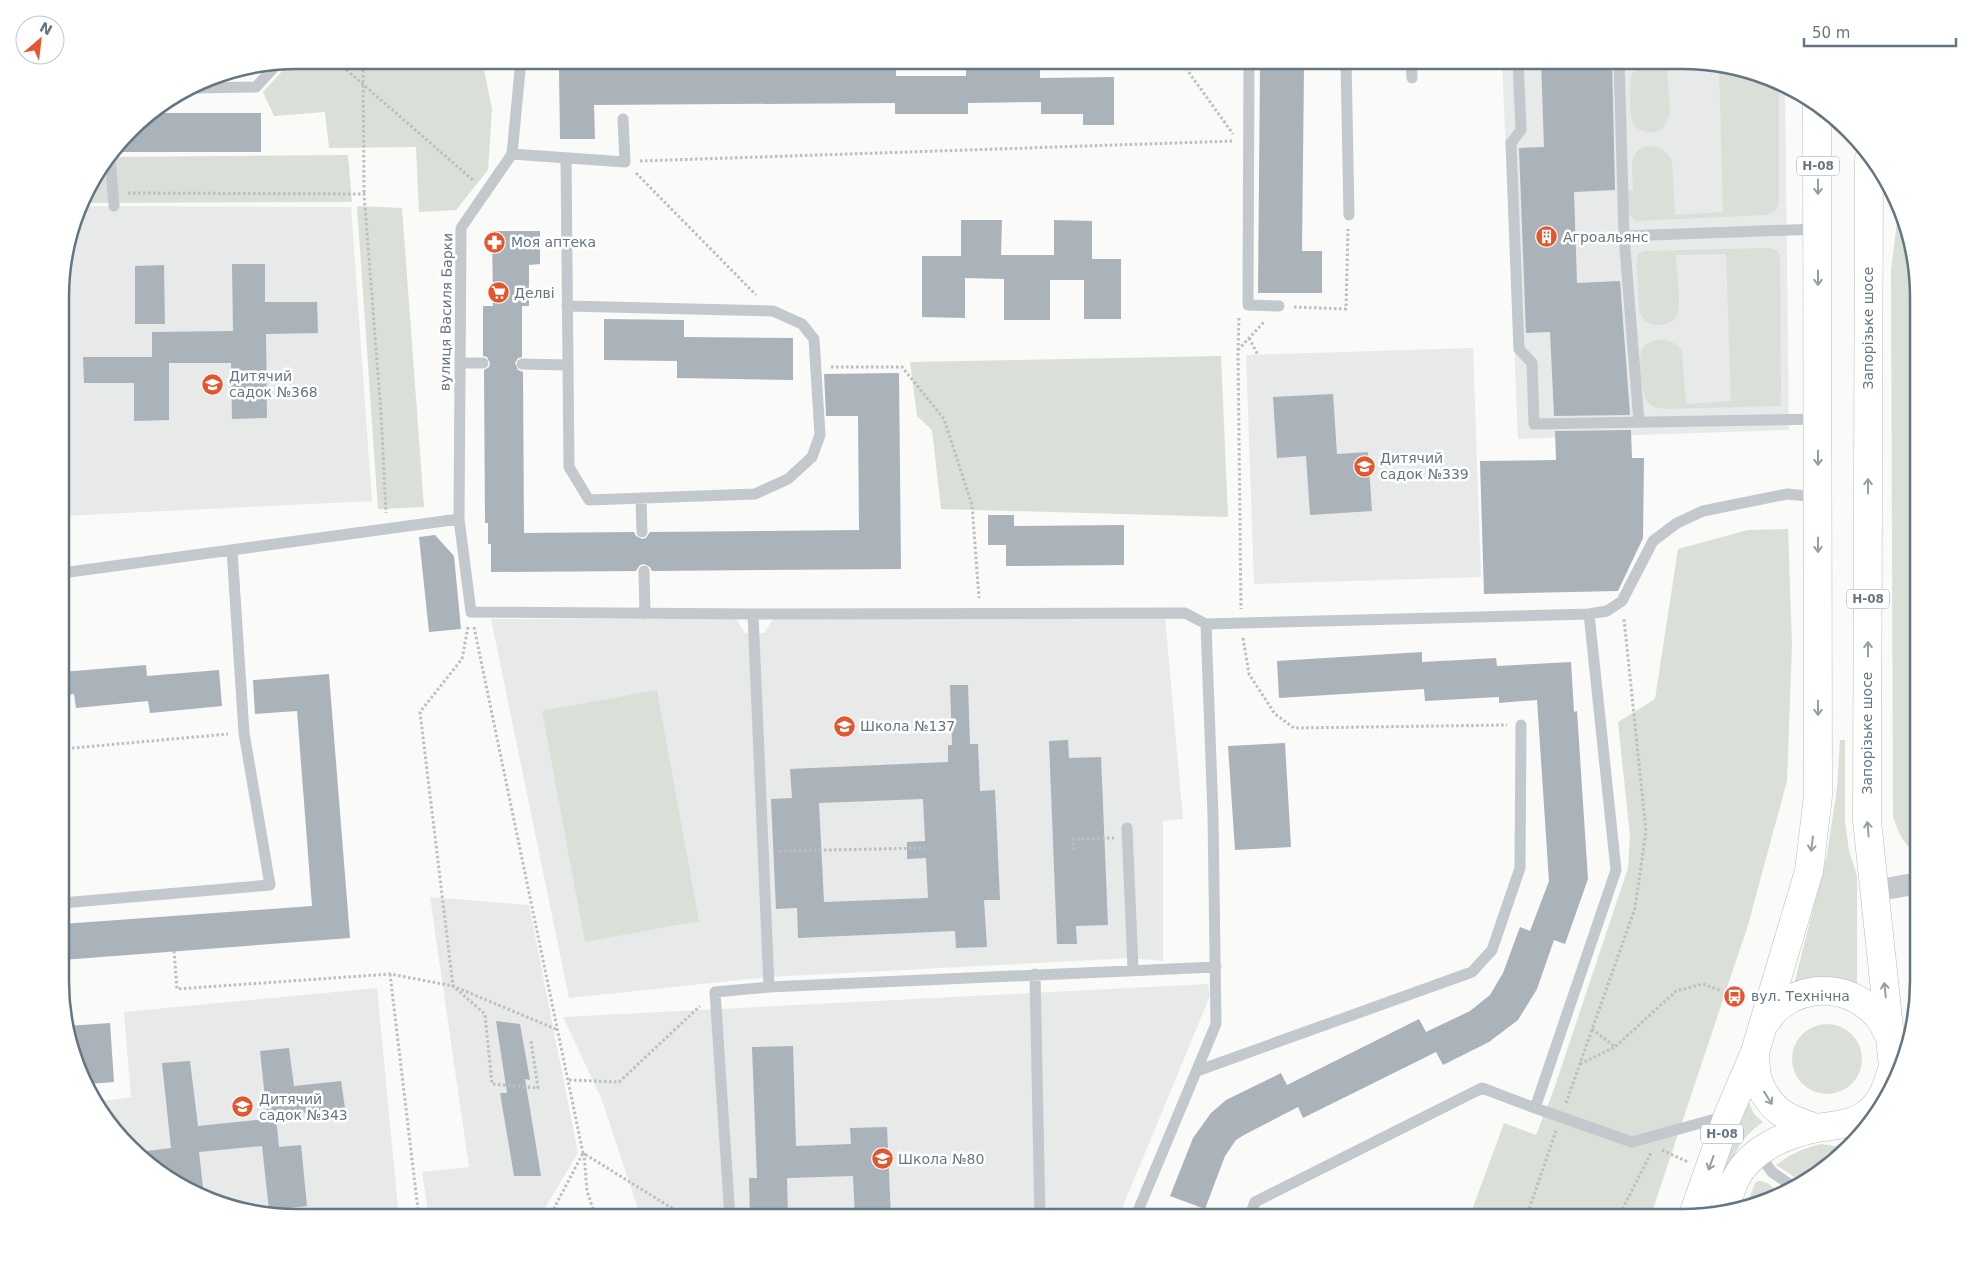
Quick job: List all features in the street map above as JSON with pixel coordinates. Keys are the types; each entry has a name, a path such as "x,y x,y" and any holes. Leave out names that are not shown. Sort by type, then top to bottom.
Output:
{"main road":[{"name":"Н-08","path":"1695,1209 1728,1115 1755,1052 1809,871 1818,796 1817,113"},
{"name":"Запорізьке шосе","path":"1869,166 1867,821 1893,1067"},
{"name":"Н-08","path":"1762,1026 1780,1006 1804,992 1830,990 1856,998 1870,1009 1877,1015 1890,1039"},
{"name":"Н-08","path":"1755,1052 1757,1079 1770,1103 1791,1120 1817,1128"},
{"name":"Запорізьке шосе","path":"1726,1205 1736,1179 1758,1153 1786,1136 1817,1128 1851,1129 1871,1109"}],"street":[{"path":"1874,891 1910,884"}],"lane":[{"name":"вулиця Василя Барки","path":"471,612 459,520 461,228 512,154 520,69"},
{"path":"1249,69 1248,305 1279,306"},
{"path":"1346,69 1348,215"},
{"path":"1412,69 1412,78"},
{"path":"1518,69 1521,130 1511,143 1519,349 1532,362 1534,424 1818,419"},
{"path":"1619,69 1624,236 1638,422"},
{"path":"206,88 256,87 272,70"},
{"path":"512,154 625,162 623,119"},
{"path":"566,158 567,365 569,467 589,500 755,494 788,479 812,457 820,434 814,339 802,324 773,312 567,306"},
{"path":"111,165 114,206"},
{"path":"1624,236 1818,229"},
{"path":"460,363 484,363"},
{"path":"522,364 567,365"},
{"path":"471,612 645,614 1184,613 1206,624 1589,614 1607,610 1622,600 1653,541 1677,523 1703,511 1787,494 1818,496"},
{"path":"641,499 642,532"},
{"path":"69,572 459,520"},
{"path":"69,902 270,885 244,733 232,550"},
{"path":"644,571 645,614"},
{"path":"753,614 769,987"},
{"path":"1534,1108 1616,870 1589,614"},
{"path":"1139,1209 1216,1024 1206,624"},
{"path":"1196,1071 1472,972 1492,950 1520,868 1521,725"},
{"path":"1128,833 1133,970"},
{"path":"729,1209 715,992 769,987 1216,967"},
{"path":"1035,974 1040,1209"},
{"path":"1252,1209 1255,1202 1482,1088 1632,1142 1728,1115"},
{"path":"1758,1153 1772,1172 1788,1183"}],"path":[{"path":"346,69 486,191"},
{"path":"363,69 364,194 380,395 386,520"},
{"path":"625,162 1238,141 1186,69"},
{"path":"625,162 773,312"},
{"path":"113,193 364,194"},
{"path":"1238,351 1279,306 1346,309 1348,215"},
{"path":"1240,317 1238,351 1241,623 1249,674 1275,714 1294,728 1521,725"},
{"path":"1249,338 1258,355"},
{"path":"816,367 902,367 944,419 972,505 980,613"},
{"path":"471,612 462,659 420,712 453,986 485,1014 492,1084 538,1088 531,1041"},
{"path":"471,612 584,1153 587,1190 593,1209"},
{"path":"69,748 244,733"},
{"path":"1073,850 1073,839 1128,833"},
{"path":"764,851 925,848"},
{"path":"174,951 177,988 390,974 453,986 558,1030"},
{"path":"390,974 418,1209"},
{"path":"1580,1064 1615,1047 1676,991 1703,984 1722,990"},
{"path":"568,1080 619,1082 715,992"},
{"path":"1592,1029 1615,1047"},
{"path":"1622,1209 1654,1146 1691,1163"},
{"path":"554,1209 584,1153"},
{"path":"584,1153 674,1209"}],"shaded area":[{"path":"284,69 484,69 492,109 488,170 456,210 419,212 416,147 329,148 325,112 274,116 263,92"},
{"path":"1502,69 1697,69 1727,73 1755,81 1785,93 1789,430 1518,439"},
{"path":"1636,69 1667,69 1670,113 1666,124 1658,131 1642,131 1633,124 1630,81"},
{"path":"1719,72 1755,81 1779,90 1779,205 1775,211 1766,215 1635,221 1629,215 1627,190 1633,190 1632,169 1637,151 1648,146 1659,148 1672,161 1675,215 1723,212"},
{"path":"348,155 352,202 89,203 99,183 117,157"},
{"name":"Дитячий садок №368","path":"88,206 351,207 372,501 69,516 69,282 73,252"},
{"path":"357,206 402,208 424,507 378,509"},
{"path":"1897,221 1906,252 1910,282 1910,848 1899,833 1893,816 1891,271"},
{"path":"1770,248 1776,250 1780,255 1781,406 1664,409 1650,405 1645,397 1642,384 1640,355 1641,350 1646,345 1656,340 1673,343 1682,351 1686,404 1731,401 1726,254 1676,255 1679,295 1677,315 1671,322 1657,325 1646,321 1639,311 1638,254 1644,251"},
{"name":"Дитячий садок №339","path":"1473,348 1481,577 1254,584 1246,355"},
{"path":"1221,356 1228,517 941,509 932,430 917,416 910,362"},
{"path":"1788,529 1792,646 1787,781 1748,925 1653,1209 1472,1209 1504,1123 1536,1135 1553,1092 1628,868 1630,836 1618,722 1655,699 1678,549 1748,530"},
{"name":"Школа №137","path":"1165,616 1183,819 1163,821 1163,961 1132,958 769,977 569,998 491,619 736,619 745,633 764,633 773,619"},
{"path":"657,690 699,921 585,942 542,711"},
{"path":"1840,740 1845,740 1845,821 1849,851 1857,876 1857,984 1842,980 1794,984 1827,855 1837,788"},
{"path":"430,897 529,905 578,1153 544,1209 428,1209 422,1172 469,1167"},
{"name":"Школа №80","path":"1208,984 1210,996 1122,1209 638,1209 602,1100 563,1017"},
{"name":"Дитячий садок №343","path":"377,988 398,1209 282,1209 252,1205 210,1192 170,1171 146,1153 125,1132 103,1101 131,1097 124,1012"},
{"path":"1827,1024 1846,1030 1856,1040 1862,1059 1856,1078 1846,1088 1827,1094 1808,1088 1798,1078 1792,1059 1798,1040 1808,1030"},
{"path":"1748,1101 1754,1114 1763,1122 1741,1143 1728,1170 1722,1168"},
{"path":"1821,1144 1839,1147 1833,1153 1797,1179 1776,1165 1797,1152"},
{"path":"1758,1181 1764,1182 1774,1190 1749,1199 1755,1183"}],"building":[{"path":"896,69 896,76 966,76 966,69 1040,69 1040,78 1114,77 1114,125 1083,125 1083,114 1041,114 1041,102 968,103 968,114 895,114 895,103 594,105 595,139 560,139 559,70"},
{"path":"1260,69 1304,69 1302,251 1322,251 1322,293 1258,293"},
{"name":"Агроальянс","path":"1541,69 1612,69 1615,190 1574,192 1577,283 1620,281 1630,415 1554,416 1550,332 1526,333 1519,148 1544,147"},
{"path":"162,113 261,113 261,152 120,152 146,125"},
{"path":"961,220 1002,220 1001,255 1054,255 1054,220 1092,221 1092,259 1121,259 1121,319 1084,319 1084,280 1050,280 1050,320 1004,320 1004,279 965,278 965,318 922,317 922,256 961,256"},
{"path":"492,231 540,231 540,264 529,265 529,306 522,306 522,357 518,358 515,363 518,370 523,372 524,533 634,532 636,536 642,539 646,538 650,532 859,530 858,416 826,416 824,374 899,373 901,569 652,571 650,567 644,564 640,565 636,571 491,572 491,544 488,544 488,523 485,523 484,370 489,367 490,363 487,357 483,356 483,306 493,306"},
{"path":"232,264 265,264 265,302 317,302 318,333 266,334 267,418 232,419 231,363 169,363 169,420 134,421 134,383 84,383 83,357 152,357 152,332 233,331"},
{"path":"164,265 165,324 135,324 135,266"},
{"path":"604,319 684,320 684,337 793,338 793,380 677,378 677,361 604,360"},
{"path":"1333,394 1337,454 1368,452 1372,511 1310,515 1306,456 1277,458 1273,397"},
{"path":"1631,430 1632,458 1644,458 1643,538 1618,591 1484,594 1480,461 1556,460 1555,431"},
{"path":"988,515 1014,515 1014,526 1124,525 1124,565 1006,566 1006,545 988,545"},
{"path":"435,535 454,556 461,629 429,632 419,537"},
{"path":"1422,652 1422,662 1496,658 1497,666 1571,662 1574,712 1577,711 1588,879 1565,944 1554,940 1537,989 1518,1020 1489,1042 1443,1065 1436,1052 1303,1118 1298,1107 1244,1135 1236,1140 1225,1156 1205,1209 1170,1196 1193,1138 1211,1113 1226,1100 1281,1073 1287,1085 1419,1019 1426,1032 1470,1011 1490,995 1503,973 1520,927 1530,931 1549,881 1537,700 1499,703 1499,697 1425,701 1424,689 1279,698 1277,661"},
{"path":"146,665 147,676 219,670 222,706 150,713 148,701 76,708 74,694 69,695 69,671"},
{"path":"329,674 350,938 69,959 69,923 312,906 297,711 255,714 253,680"},
{"path":"950,685 968,685 970,744 978,744 980,791 995,790 1000,900 984,900 987,947 956,948 955,931 798,938 797,908 776,909 771,799 792,798 790,769 948,762 948,745 952,745","holes":["923,799 925,841 907,842 907,859 926,858 928,898 824,902 819,803"]},
{"path":"1068,740 1069,758 1101,757 1108,925 1076,926 1077,944 1057,944 1049,741"},
{"path":"1285,743 1291,847 1235,850 1228,746"},
{"path":"496,1021 520,1024 530,1080 525,1079 541,1176 514,1176 500,1093 507,1093"},
{"path":"110,1023 114,1082 93,1084 81,1054 73,1026"},
{"path":"793,1046 796,1146 851,1144 850,1128 887,1127 891,1209 855,1209 853,1176 787,1178 788,1209 750,1209 749,1178 757,1178 752,1047"},
{"path":"289,1048 294,1086 341,1081 345,1108 267,1117 260,1051"},
{"path":"190,1061 198,1126 276,1118 279,1147 301,1145 307,1206 280,1209 269,1207 262,1146 199,1152 203,1189 170,1171 146,1153 144,1151 171,1148 162,1063"}],"place":[{"name":"Агроальянс","path":"1547,237"},
{"name":"Моя аптека","path":"495,242"},
{"name":"Делві","path":"498,293"},
{"name":"Дитячий садок №368","path":"213,384"},
{"name":"Дитячий садок №339","path":"1364,466"},
{"name":"Школа №137","path":"844,726"},
{"name":"вул. Технічна","path":"1735,996"},
{"name":"Дитячий садок №343","path":"243,1107"},
{"name":"Школа №80","path":"882,1159"}]}
